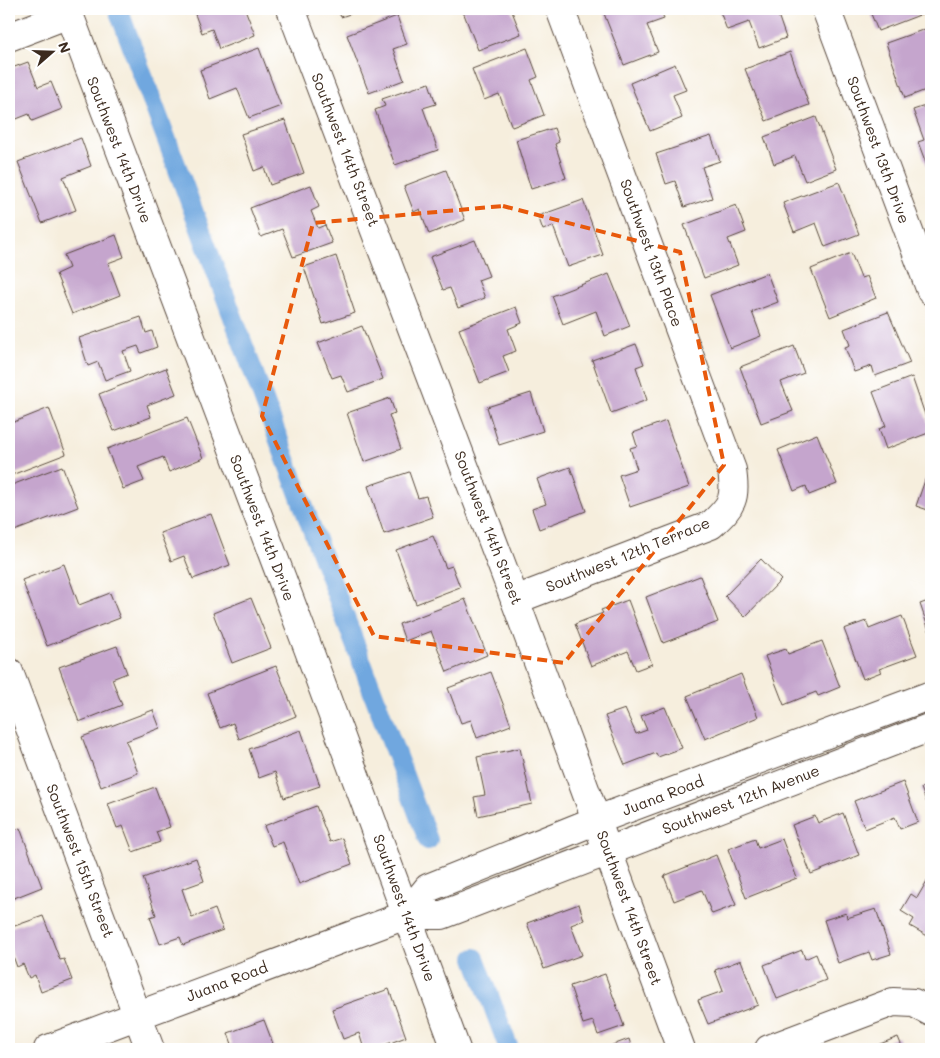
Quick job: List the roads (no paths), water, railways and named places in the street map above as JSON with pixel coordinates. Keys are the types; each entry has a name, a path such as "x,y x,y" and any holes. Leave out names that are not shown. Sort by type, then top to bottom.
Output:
{"street":[{"name":"Southwest 14th Street","path":"291,9 515,600 681,1049"},
{"name":"Southwest 13th Place","path":"560,9 732,470 735,491 732,499"},
{"name":"Southwest 13th Drive","path":"826,9 931,291"},
{"path":"9,37 68,12"},
{"name":"Southwest 14th Drive","path":"68,12 308,648 456,1049"},
{"name":"Southwest 12th Terrace","path":"515,600 711,525 727,511 732,499"},
{"name":"Southwest 15th Street","path":"9,672 150,1049"},
{"name":"Juana Road","path":"406,915 428,888 597,820 931,695"},
{"name":"Southwest 12th Avenue","path":"550,873 931,727"},
{"name":"Juana Road","path":"48,1049 406,915 442,914 550,873"},
{"path":"770,1049 893,1002 914,1003 931,1012"}],"waterway":[{"path":"118,9 428,840"},
{"path":"475,958 509,1049"}]}
